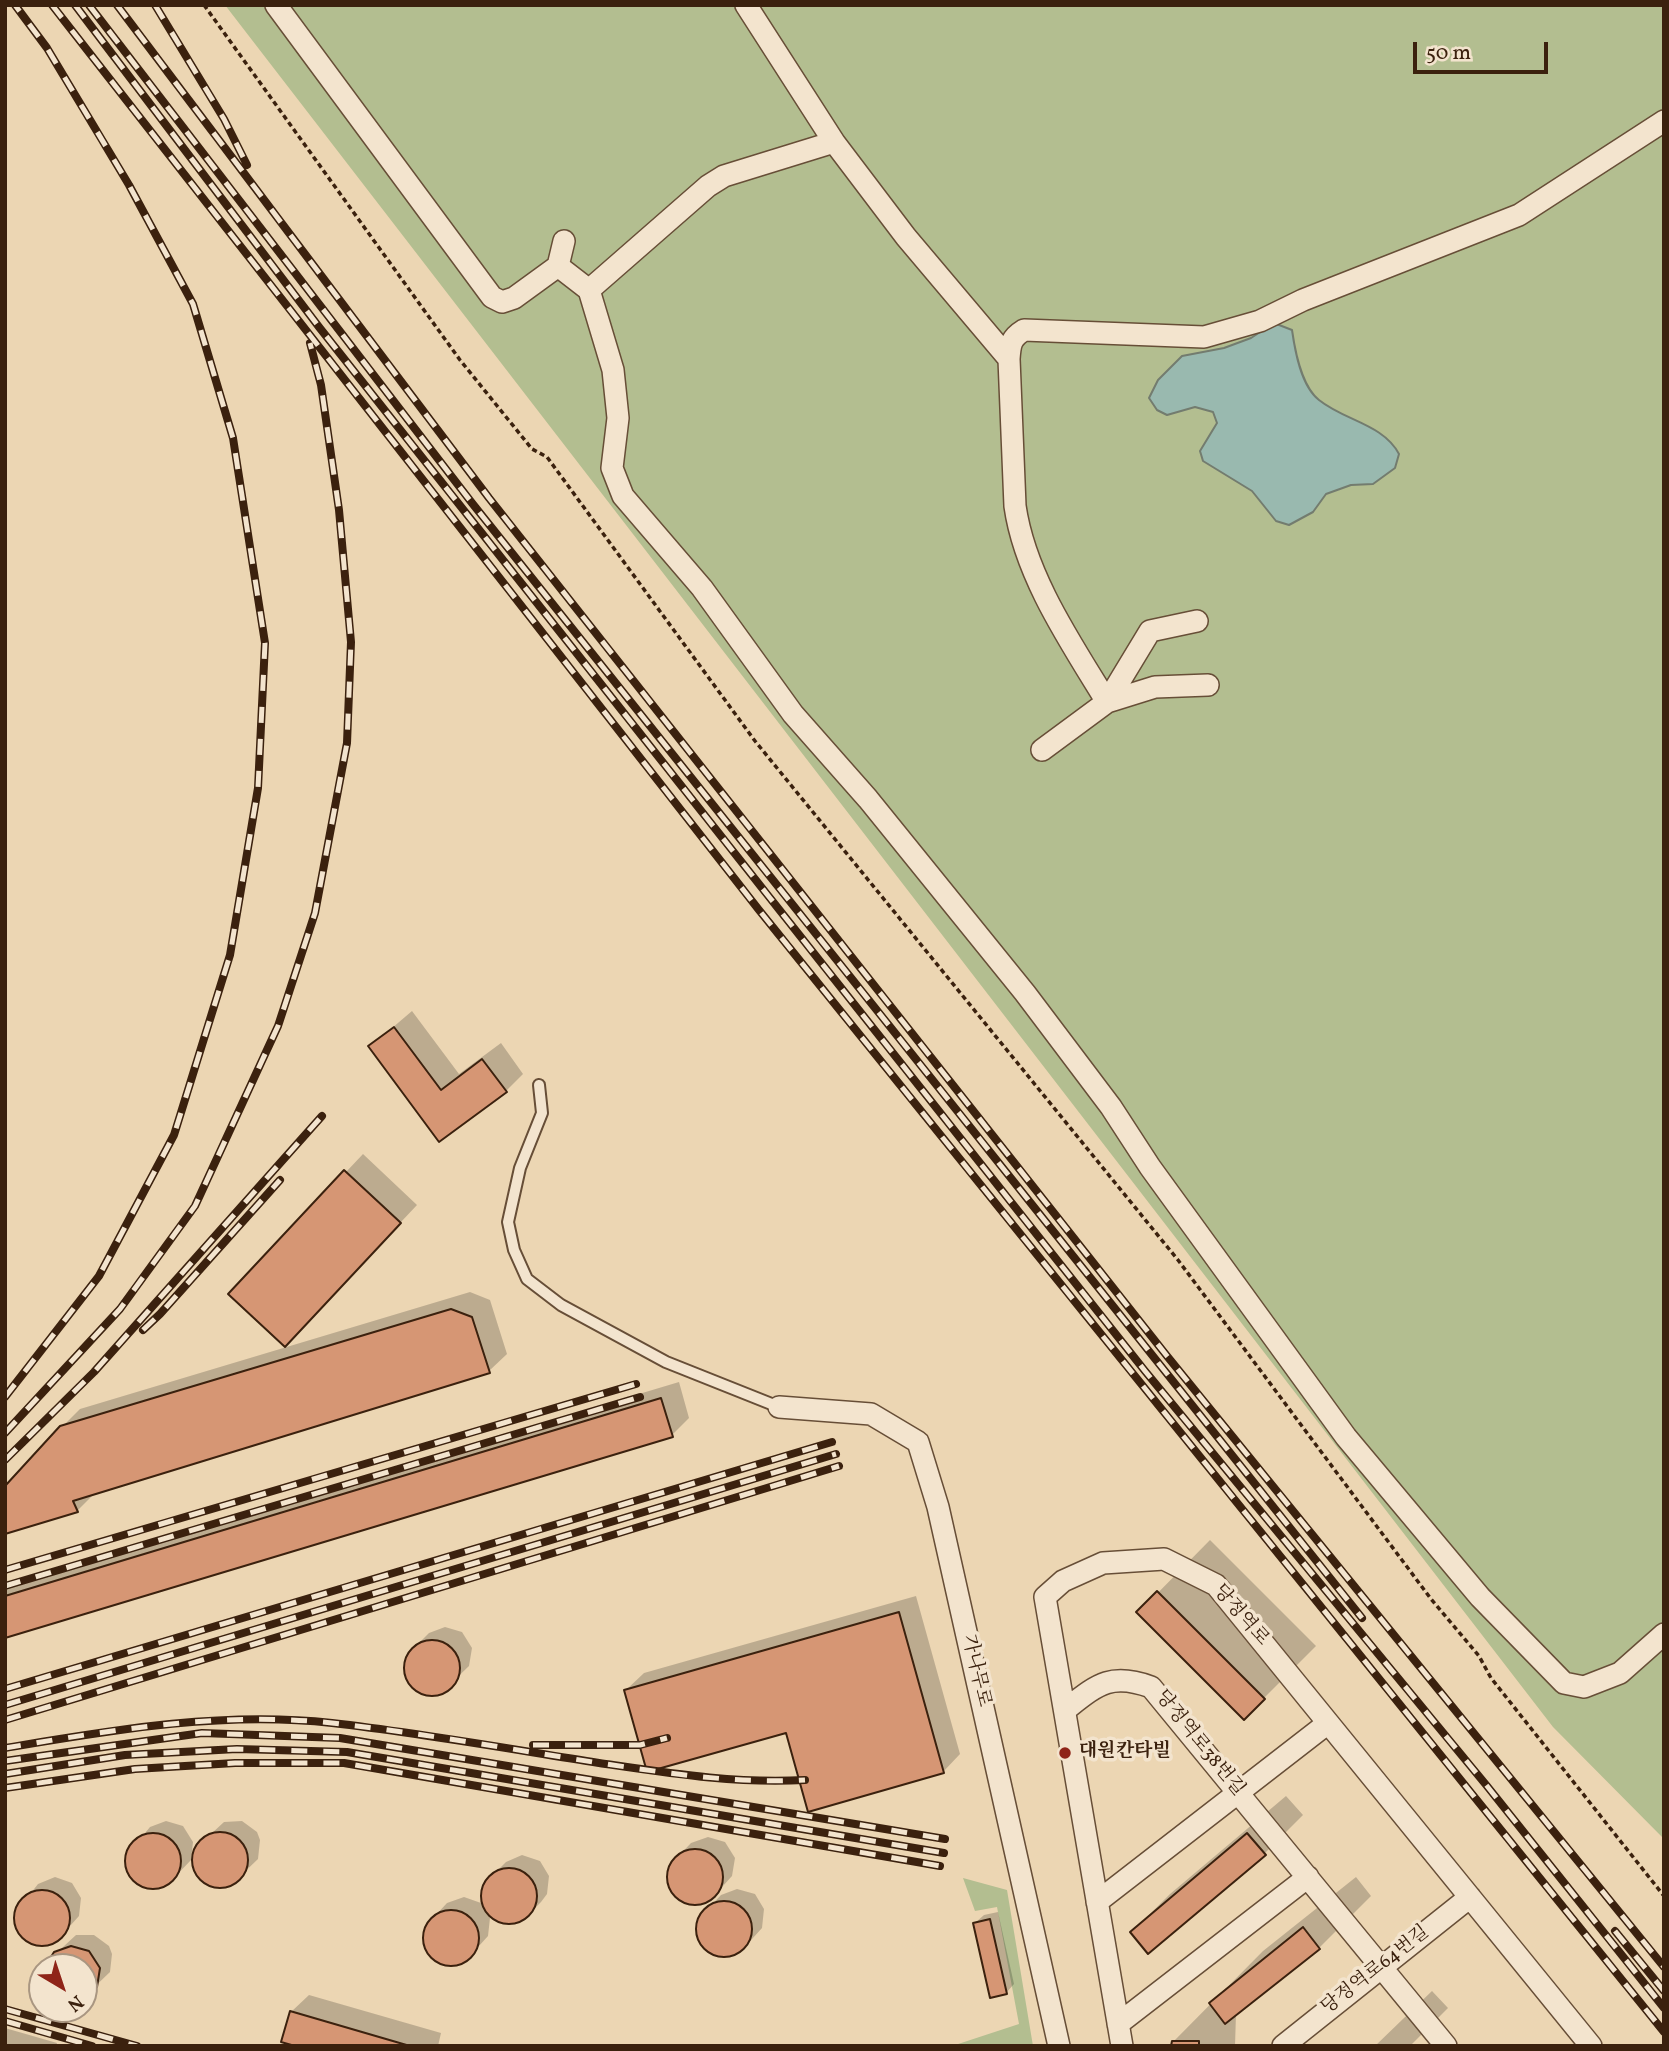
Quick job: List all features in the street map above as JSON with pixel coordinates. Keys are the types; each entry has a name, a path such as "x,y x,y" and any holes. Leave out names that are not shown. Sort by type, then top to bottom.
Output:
{"street":[{"path":"276,5 492,297 502,302 514,298 558,266 564,241"},
{"path":"746,5 834,142 906,237 1009,359"},
{"path":"1107,702 1051,605 1018,526 1010,344 1024,330 1204,337 1259,321 1303,300 1519,215 1664,121"},
{"path":"589,290 708,186 724,176 834,142"},
{"path":"558,266 589,290 613,370 618,418 612,468 623,496 702,588 793,714 868,799 1025,993 1111,1107 1150,1167 1346,1437 1480,1597 1564,1683 1584,1687 1620,1673 1664,1634"},
{"path":"1107,702 1150,631 1197,621"},
{"path":"1042,750 1107,702 1155,687 1208,685"},
{"name":"가나무로","path":"779,1407 871,1414 918,1442 938,1507 1059,2046"},
{"name":"당정역로","path":"1122,2046 1045,1597 1063,1581 1103,1563 1164,1559 1216,1584 1591,2046"},
{"name":"당정역로38번길","path":"1065,1710 1097,1685 1129,1679 1152,1687 1446,2046"},
{"path":"1097,1902 1328,1723"},
{"path":"1118,2024 1308,1877"},
{"name":"당정역로64번길","path":"1283,2046 1470,1897"}],"lane":[{"path":"539,1086 542,1113 520,1168 508,1222 514,1250 527,1279 561,1305 666,1362 779,1407"}],"path":[{"path":"204,5 460,360 532,449 547,457 755,741 1170,1249 1288,1403 1431,1599 1479,1656 1491,1678 1664,1896"}],"green space":[{"path":"225,5 1664,5 1664,1839 1553,1727"},
{"path":"963,1878 1007,1890 1033,2046 952,2046 1019,2024 997,1907 975,1911"}],"water":[{"path":"1274,323 1292,330 1300,368 1313,394 1329,407 1374,429 1392,444 1399,454 1395,468 1373,484 1351,485 1326,494 1313,512 1289,525 1276,521 1252,491 1203,461 1200,451 1217,423 1213,412 1195,407 1167,415 1157,410 1149,398 1158,380 1182,356 1224,348 1251,338"}],"building":[{"path":"394,1027 441,1090 482,1059 507,1092 439,1142 368,1046"},
{"path":"344,1170 401,1223 285,1347 228,1294"},
{"path":"451,1309 472,1317 490,1373 73,1501 78,1512 5,1534 5,1486 60,1426"},
{"path":"661,1398 673,1437 5,1638 5,1596"},
{"path":"1157,1591 1265,1699 1244,1720 1136,1612"},
{"path":"899,1612 944,1773 808,1812 786,1733 647,1772 624,1690"},
{"path":"427,1640 437,1640 452,1648 458,1657 458,1679 452,1688 437,1696 427,1696 409,1684 404,1673 404,1663 416,1645"},
{"path":"215,1832 225,1832 240,1840 246,1849 246,1871 240,1880 225,1888 215,1888 197,1876 192,1865 192,1855 204,1837"},
{"path":"148,1833 158,1833 173,1841 179,1850 179,1872 173,1881 158,1889 148,1889 130,1877 125,1866 125,1856 137,1838"},
{"path":"1247,1833 1266,1855 1148,1954 1130,1932"},
{"path":"690,1849 700,1849 715,1857 721,1866 721,1888 715,1897 700,1905 690,1905 672,1893 667,1882 667,1872 679,1854"},
{"path":"504,1868 514,1868 529,1876 535,1885 535,1907 529,1916 514,1924 504,1924 486,1912 481,1901 481,1891 493,1873"},
{"path":"37,1890 47,1890 62,1898 68,1907 68,1929 62,1938 47,1946 37,1946 19,1934 14,1923 14,1913 26,1895"},
{"path":"719,1901 729,1901 744,1909 750,1918 750,1940 744,1949 729,1957 719,1957 701,1945 696,1934 696,1924 708,1906"},
{"path":"446,1910 456,1910 471,1918 477,1927 477,1949 471,1958 456,1966 446,1966 428,1954 423,1943 423,1933 435,1915"},
{"path":"990,1919 1007,1994 990,1998 973,1923"},
{"path":"1303,1927 1320,1949 1225,2024 1209,2003"},
{"path":"71,1946 90,1953 53,1953"},
{"path":"290,2011 410,2046 295,2046 281,2042"},
{"path":"1172,2041 1199,2041 1199,2046 1171,2046"}],"railway":[{"path":"5,1397 99,1276 174,1135 230,955 258,788 265,643 233,438 193,304 129,185 47,48 15,5"},
{"path":"52,5 759,910 1664,2032"},
{"path":"75,5 319,327 1145,1371 1487,1786 1664,2008"},
{"path":"89,5 472,503 1362,1618"},
{"path":"117,5 489,498 1167,1356 1664,1967"},
{"path":"155,5 224,119 247,165"},
{"path":"5,1433 120,1309 195,1206 278,1026 315,913 347,743 351,642 339,510 321,385 310,343"},
{"path":"5,1460 94,1372 322,1116"},
{"path":"143,1330 280,1180"},
{"path":"5,1570 636,1384"},
{"path":"5,1586 640,1397"},
{"path":"5,1689 832,1442"},
{"path":"5,1705 836,1454"},
{"path":"5,1720 839,1466"},
{"path":"5,1748 168,1724 250,1719 291,1720 399,1732 676,1774 727,1779 805,1780"},
{"path":"5,1761 202,1733 340,1738 945,1839"},
{"path":"533,1745 640,1745 667,1738"},
{"path":"5,1774 125,1755 237,1749 347,1752 944,1853"},
{"path":"5,1788 135,1769 235,1763 344,1763 940,1866"},
{"path":"1615,1931 1664,1991"},
{"path":"5,2009 137,2046"},
{"path":"5,2021 92,2046"}],"place":[{"name":"대원칸타빌","path":"1065,1753"}]}
